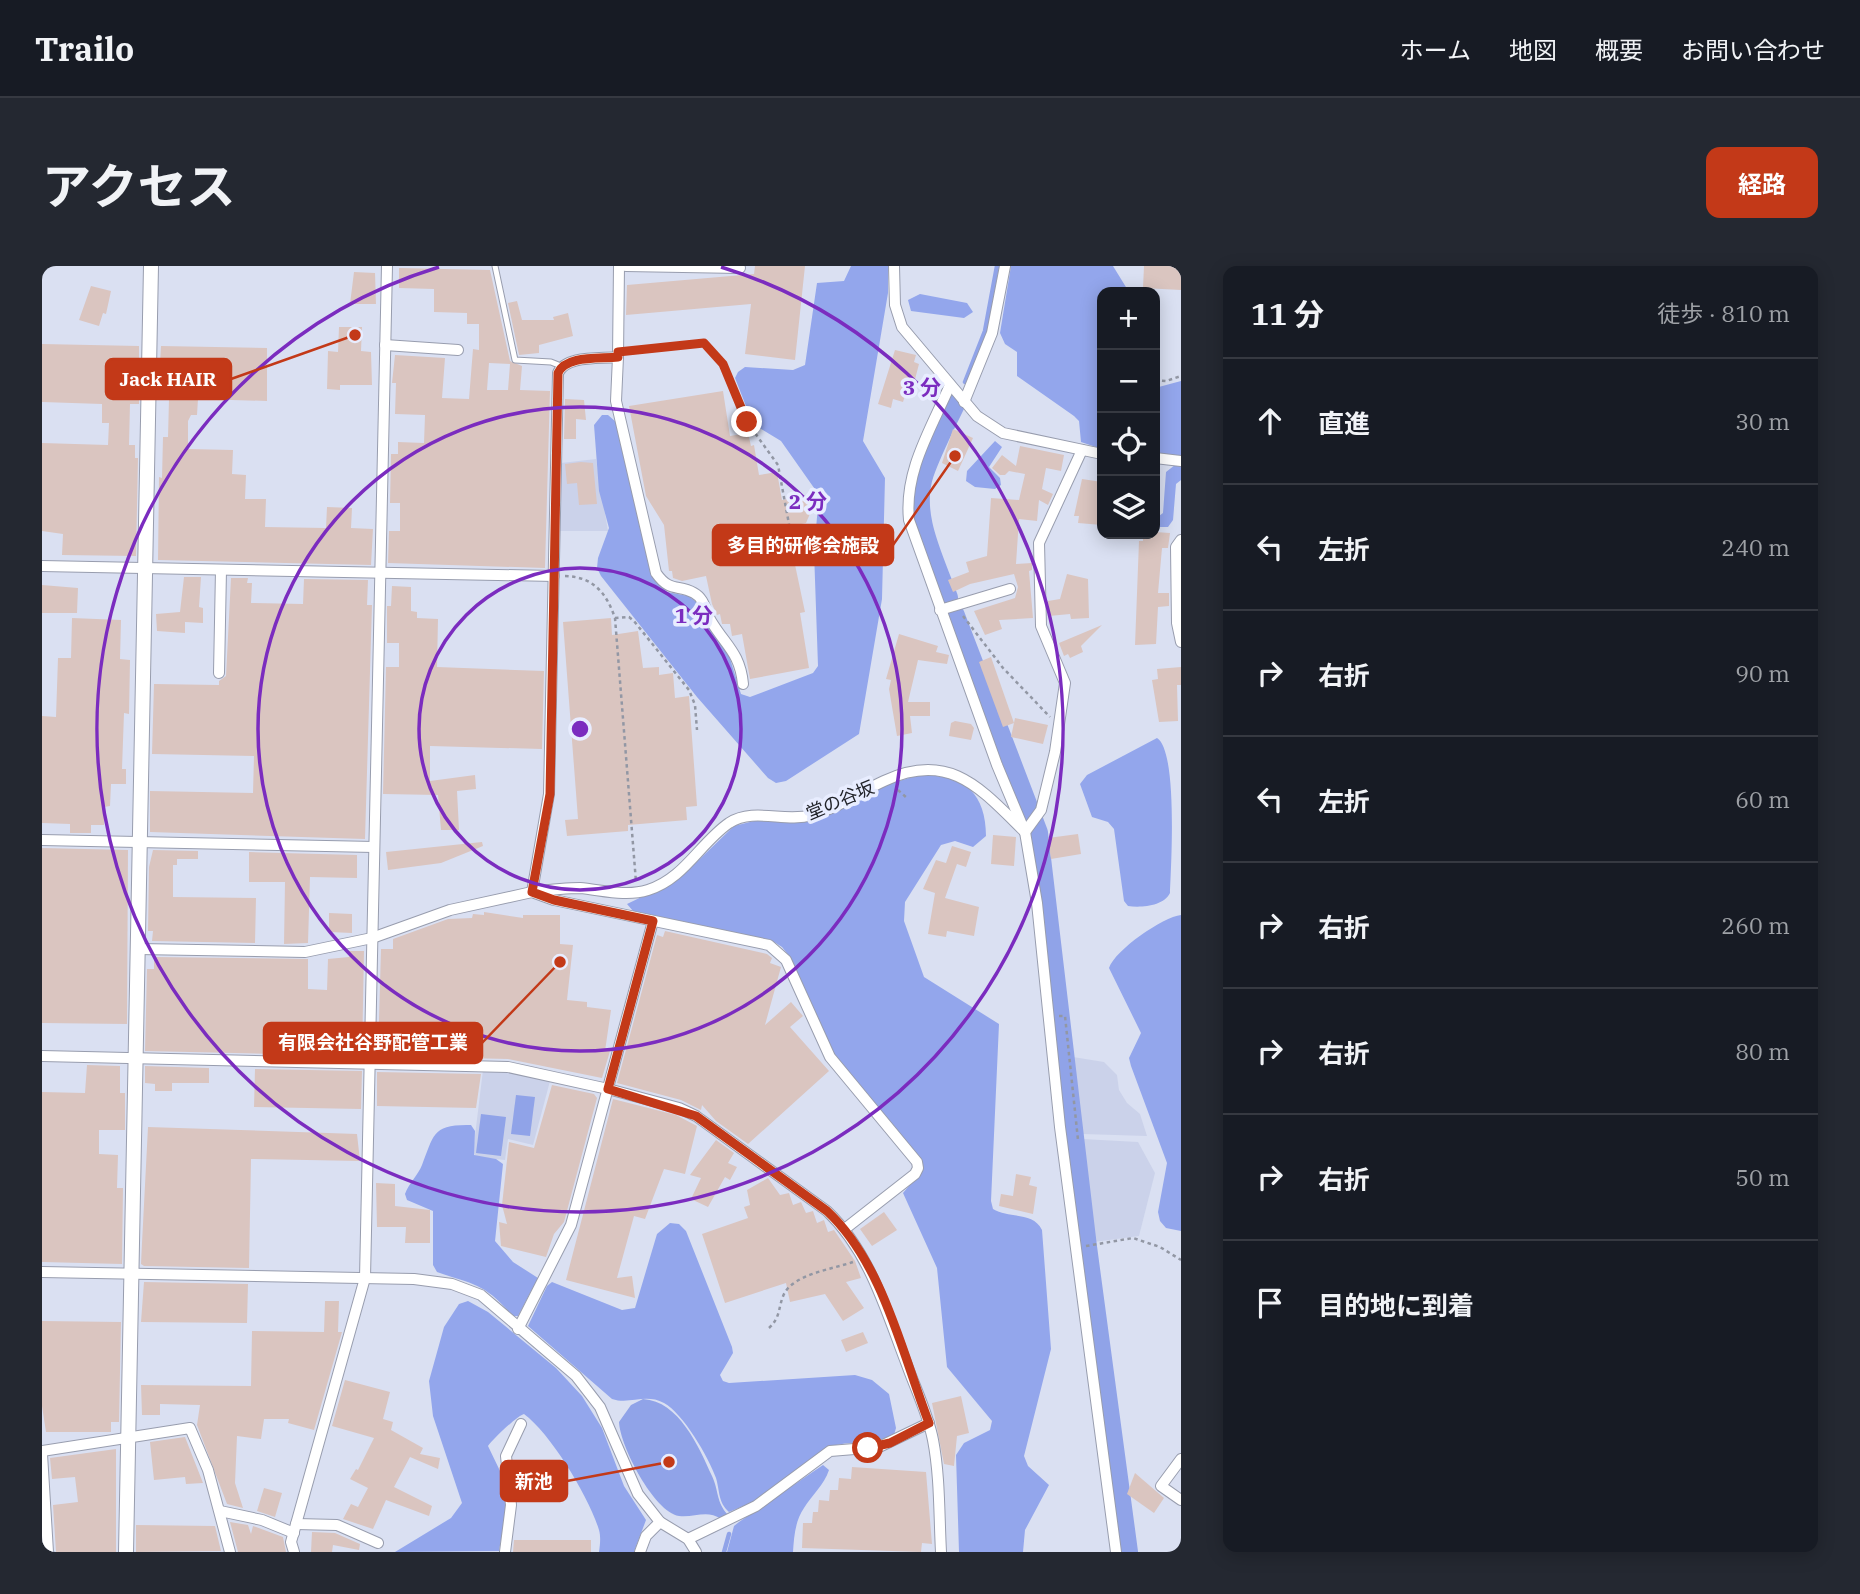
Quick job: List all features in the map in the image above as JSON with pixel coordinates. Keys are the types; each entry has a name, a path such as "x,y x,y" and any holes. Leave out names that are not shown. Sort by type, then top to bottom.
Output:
{"street":[{"path":"126,1552 152,266"},
{"path":"294,1552 291,1542 365,1278 387,266"},
{"path":"620,266 616,401 656,573 670,587 689,591 702,600 713,624 736,655 743,684"},
{"path":"625,266 740,268"},
{"path":"894,266 895,305 902,327 964,402 989,426 1003,433 1097,453"},
{"path":"964,402 992,333 1005,266"},
{"path":"385,345 458,350"},
{"path":"618,355 569,362 561,366 558,373 550,794 532,892 554,900 769,945 779,950 830,1057 916,1162 918,1168 915,1174 846,1228"},
{"path":"950,385 913,468 908,493 914,539 940,610 1030,826 1060,1127 1116,1552"},
{"path":"1030,826 1044,799 1060,723 1065,683 1041,626 1038,554 1042,532 1083,450"},
{"path":"1160,459 1181,461"},
{"path":"1181,540 1176,547 1181,642"},
{"path":"42,566 554,576"},
{"path":"219,673 221,570"},
{"path":"940,610 1010,589"},
{"name":"堂の谷坂","path":"138,949 305,951 372,938 450,910 532,892 558,888 637,892 662,884 676,875 732,821 758,815 792,818 811,816 887,780 915,771 942,771 967,779 1030,826"},
{"path":"42,840 374,847"},
{"path":"518,1329 565,1240 653,921"},
{"path":"42,1056 508,1067 608,1089 696,1116 827,1211 846,1228 864,1259 929,1423 934,1443 941,1552"},
{"path":"42,1272 365,1278 437,1281 467,1288 481,1295 518,1329 561,1362 589,1390 609,1424 631,1482 660,1522 688,1539 696,1552"},
{"path":"688,1539 756,1506 830,1451 879,1447 929,1423"},
{"path":"505,1552 511,1505 506,1456 521,1424"},
{"path":"48,1552 42,1452 190,1428 220,1511 229,1552"},
{"path":"1181,1459 1161,1486 1181,1500"},
{"path":"220,1511 295,1528 337,1525 378,1544"},
{"path":"640,1552 646,1536 660,1522"}],"lane":[{"path":"495,266 515,360 551,362 561,366"}],"path":[{"path":"618,355 699,343 709,346 727,371 754,433 778,465 791,535"},
{"path":"1160,380 1181,376"},
{"path":"554,576 592,581 606,598 615,618 637,892"},
{"path":"954,605 1003,668 1052,719 1060,723"},
{"path":"615,618 629,617 634,621 684,684 695,705 697,730"},
{"path":"1062,1016 1065,1016 1079,1140"},
{"path":"1089,1246 1122,1239 1145,1241 1181,1261"},
{"path":"769,1328 779,1316 782,1299 791,1284 864,1259"}],"shaded area":[{"path":"851,266 888,266 888,293 863,441 885,478 882,599 859,734 786,781 776,783 768,778 697,697 601,576 597,568 598,558 609,528 599,491 594,425 602,415 608,415 616,422 652,576 667,592 688,596 698,603 709,627 727,649 741,694 750,697 813,673 818,666 814,551 819,495 781,441 753,424 735,378 745,367 793,370 805,365 817,283 844,281"},
{"path":"1011,266 1113,266 1126,287 1097,287 1097,447 1081,442 1079,421 1074,416 1017,376 1017,352 1005,344 1000,333"},
{"path":"920,294 967,303 973,312 964,318 911,311 908,300"},
{"path":"1181,381 1181,456 1160,454 1160,387"},
{"path":"995,441 1002,447 989,467 1000,478 1001,485 995,489 975,487 966,481 967,471"},
{"path":"596,459 608,531 560,531 561,463"},
{"path":"1175,465 1181,466 1181,480 1176,484 1173,520 1168,527 1160,527 1160,515 1163,513 1166,472"},
{"path":"1157,738 1164,747 1171,786 1170,893 1158,903 1128,906 1124,901 1114,829 1108,822 1092,817 1080,784 1087,775"},
{"path":"916,776 946,777 968,787 981,807 985,820 986,836 973,847 955,841 941,845 905,902 904,921 924,977 999,1024 991,1201 993,1209 1033,1220 1042,1230 1051,1349 1024,1456 1028,1466 1049,1485 1025,1530 1023,1552 959,1552 956,1455 964,1443 990,1430 992,1421 947,1367 937,1268 903,1193 923,1169 921,1160 834,1054 790,957 782,947 771,940 633,911 627,904 679,879 734,826 758,820 792,823 812,821 889,784"},
{"path":"1181,915 1181,1231 1166,1228 1160,1221 1158,1212 1167,1163 1129,1058 1141,1033 1109,968 1120,952 1140,935"},
{"path":"1073,1057 1104,1062 1117,1075 1119,1090 1127,1103 1140,1114 1147,1136 1082,1134"},
{"path":"483,1070 507,1071 550,1081 533,1145 508,1139 505,1160 476,1157 473,1152"},
{"path":"516,1095 535,1097 530,1136 511,1134"},
{"path":"481,1114 506,1117 501,1156 476,1153"},
{"path":"471,1125 475,1131 474,1155 496,1159 503,1164 495,1241 513,1262 538,1278 518,1316 513,1316 486,1291 437,1272 433,1265 433,1211 407,1200 405,1194 436,1133 449,1127"},
{"path":"1082,1139 1138,1142 1155,1173 1139,1236 1094,1242"},
{"path":"670,1223 679,1224 686,1231 732,1347 733,1353 720,1375 723,1381 729,1383 855,1375 872,1380 889,1394 896,1428 894,1435 828,1447 753,1502 729,1512 721,1501 708,1459 687,1426 671,1408 657,1400 612,1399 528,1326 547,1286 552,1282 622,1310 635,1308 657,1234"},
{"path":"468,1301 488,1312 556,1368 582,1396 602,1428 624,1486 646,1520 634,1552 599,1552 599,1530 578,1484 546,1436 524,1414 488,1446 501,1473 507,1505 499,1551 395,1552 451,1518 462,1503 433,1416 429,1381 444,1327 459,1304"},
{"path":"643,1399 667,1408 686,1427 707,1464 721,1506 728,1515 721,1519 706,1514 679,1516 669,1512 649,1491 625,1446 619,1422 631,1405"},
{"path":"823,1465 829,1470 801,1513 793,1552 727,1552 734,1526"}],"building":[{"path":"755,266 805,266 795,360 745,354 751,304 626,315 627,285 754,274"},
{"path":"1144,266 1181,266 1181,290 1143,287"},
{"path":"399,268 490,270 510,361 522,366 520,390 550,391 545,568 388,563 389,531 400,531 400,503 390,503 391,454 398,454 398,442 424,443 425,415 395,414 396,383 392,383 395,355 445,358 442,398 469,399 473,349 479,350 479,324 467,324 467,313 434,312 434,289 399,288","holes":["489,363 510,364 508,390 487,390"]},
{"path":"354,272 375,273 376,304 350,304"},
{"path":"91,286 111,291 106,314 103,313 99,326 79,320"},
{"path":"517,301 522,320 554,320 553,317 568,313 573,336 539,345 539,353 519,355 508,303"},
{"path":"339,327 362,327 361,351 371,352 372,385 340,385 340,390 327,389 328,351 338,352"},
{"path":"42,344 139,346 139,404 130,404 129,445 135,445 135,458 138,458 136,556 62,555 63,534 42,531 42,443 108,445 109,423 102,423 102,404 42,402"},
{"path":"161,346 267,348 267,401 198,399 197,415 191,415 188,421 188,449 233,450 232,474 246,475 245,499 266,499 265,527 326,528 327,507 352,508 351,528 373,529 371,565 158,560 159,477 162,478 163,437 168,437 169,399 158,399"},
{"path":"895,350 916,355 914,362 919,364 913,387 908,386 903,402 893,399 891,408 878,404"},
{"path":"723,391 730,436 748,433 751,446 754,445 759,475 777,472 782,500 809,495 812,509 806,523 787,527 805,612 800,613 809,668 750,679 742,634 732,636 730,624 722,624 720,614 717,615 712,604 706,576 682,581 673,578 672,571 669,571 664,525 646,496 629,406"},
{"path":"565,399 584,400 586,420 576,419 576,439 564,439"},
{"path":"953,429 973,438 958,471 942,463"},
{"path":"1020,446 1064,455 1061,471 1046,468 1042,489 1053,494 1048,505 1039,500 1037,521 1019,519 1016,564 1032,563 1032,570 1029,571 1033,618 999,620 1002,629 985,635 974,611 1015,598 1018,587 1014,574 970,584 953,592 948,580 969,572 966,562 987,556 991,498 1019,500 1025,474 1009,471 1000,475 992,468 1002,455 1016,466"},
{"path":"593,463 597,504 579,505 577,483 567,484 565,464"},
{"path":"1082,479 1097,481 1097,525 1078,523 1079,516 1074,516"},
{"path":"1160,532 1170,533 1168,548 1162,548 1158,593 1169,593 1169,606 1158,607 1156,644 1135,645 1139,541 1160,539"},
{"path":"1067,574 1088,579 1089,618 1071,619 1070,614 1049,616 1048,601 1060,599"},
{"path":"184,577 201,577 199,607 203,608 203,623 185,622 185,633 157,631 156,614 180,612"},
{"path":"231,578 248,578 247,583 252,583 251,603 303,604 304,579 368,580 367,605 372,605 365,839 150,832 150,791 253,793 254,756 152,754 154,684 219,685 219,681 226,676"},
{"path":"42,585 78,588 77,613 42,613"},
{"path":"392,586 411,587 411,611 417,612 417,618 438,619 437,667 544,671 542,749 430,746 430,781 475,775 476,789 457,791 459,830 441,830 438,795 383,794 386,667 399,667 399,643 387,643 387,606 391,606"},
{"path":"72,618 121,620 120,659 130,660 129,714 124,713 122,769 126,769 126,784 111,784 110,806 104,807 104,825 91,825 91,833 70,833 70,824 42,823 42,716 56,717 58,658 71,658"},
{"path":"611,618 612,635 638,631 643,668 659,667 659,675 673,673 675,698 689,696 697,806 686,807 687,820 628,825 628,831 567,836 565,820 578,819 563,622"},
{"path":"1102,625 1081,646 1083,652 1070,658 1068,654 1064,656 1059,643"},
{"path":"899,634 938,646 936,652 949,655 947,664 918,660 908,702 930,702 930,716 910,716 912,733 897,736 889,689 891,680 886,679"},
{"path":"991,657 1014,723 1003,727 979,662"},
{"path":"1181,667 1181,685 1177,685 1178,721 1159,722 1152,680 1158,679 1157,669"},
{"path":"1015,718 1048,725 1043,744 1011,737"},
{"path":"955,721 971,724 974,728 971,740 949,736 951,723"},
{"path":"1078,834 1081,854 1051,859 1048,838"},
{"path":"993,835 1016,837 1014,866 991,864"},
{"path":"482,842 483,846 441,863 388,870 386,852"},
{"path":"952,846 971,852 966,867 957,864 945,898 979,907 974,936 947,931 946,937 928,934 935,893 923,889 936,860 946,863"},
{"path":"42,848 128,850 127,1024 42,1023"},
{"path":"153,850 198,851 198,859 177,859 177,865 173,865 173,897 256,898 255,943 152,941 153,931 148,931 149,867"},
{"path":"249,852 357,855 357,878 310,877 308,943 284,944 285,882 249,882"},
{"path":"484,912 523,918 523,915 560,915 560,944 573,945 567,1000 587,1002 587,1007 611,1010 605,1051 610,1051 602,1078 508,1059 378,1056 381,949 393,949 393,939 448,919 472,918 473,914 484,915"},
{"path":"329,913 352,914 352,933 329,932"},
{"path":"665,931 767,954 772,958 770,963 781,967 765,1025 791,1002 803,1016 790,1027 829,1071 748,1144 716,1121 702,1105 701,1110 681,1100 617,1083 657,935 663,937"},
{"path":"349,951 364,951 362,1056 145,1051 147,969 154,969 154,957 308,959 308,989 327,990 328,959 349,957"},
{"path":"87,1065 120,1066 120,1093 125,1093 125,1130 99,1130 99,1154 118,1155 117,1188 123,1188 122,1264 42,1262 42,1092 85,1093"},
{"path":"145,1066 209,1068 209,1083 172,1083 172,1091 155,1091 155,1084 145,1083"},
{"path":"255,1069 362,1071 361,1109 254,1107"},
{"path":"377,1072 481,1074 476,1108 377,1106"},
{"path":"552,1085 594,1094 597,1098 564,1222 554,1234 546,1257 501,1246 499,1222 507,1224 502,1205 509,1142 534,1148"},
{"path":"613,1099 676,1115 697,1126 685,1174 664,1169 645,1219 634,1216 617,1278 632,1276 635,1298 566,1280"},
{"path":"148,1127 357,1134 360,1161 251,1159 249,1268 144,1266 141,1264"},
{"path":"716,1140 734,1153 728,1163 737,1167 730,1180 725,1177 708,1207 691,1199 701,1178 690,1175"},
{"path":"1016,1174 1031,1177 1029,1185 1037,1187 1033,1214 999,1206 1001,1194 1013,1196"},
{"path":"768,1178 780,1195 789,1193 793,1205 801,1202 806,1213 813,1211 817,1223 824,1220 828,1232 834,1230 855,1261 861,1278 846,1282 864,1308 843,1321 825,1294 790,1302 786,1283 725,1303 702,1234 748,1218 744,1207 750,1205 747,1190"},
{"path":"376,1183 395,1184 395,1206 430,1210 430,1243 405,1243 406,1227 377,1227"},
{"path":"884,1212 897,1230 872,1246 860,1229"},
{"path":"144,1282 248,1284 247,1323 141,1322"},
{"path":"325,1301 339,1301 338,1332 342,1332 314,1430 288,1423 289,1419 264,1419 261,1439 237,1436 235,1483 243,1508 227,1504 197,1425 200,1405 160,1404 160,1415 142,1415 141,1385 251,1386 252,1331 324,1332"},
{"path":"42,1321 121,1322 119,1422 111,1422 111,1432 46,1432 42,1406"},
{"path":"863,1332 868,1343 846,1352 841,1340"},
{"path":"345,1380 390,1392 383,1419 393,1422 391,1430 423,1448 420,1454 440,1458 438,1469 410,1457 394,1487 432,1506 429,1516 386,1500 373,1529 343,1519 351,1504 358,1507 368,1488 350,1479 356,1469 358,1470 374,1438 332,1426"},
{"path":"961,1396 969,1433 957,1436 954,1466 944,1464 932,1403"},
{"path":"185,1437 203,1483 186,1484 185,1477 154,1480 150,1442"},
{"path":"116,1449 116,1552 56,1552 53,1505 78,1502 75,1477 52,1479 50,1458"},
{"path":"852,1467 926,1472 932,1544 922,1543 921,1552 802,1548 803,1523 812,1523 813,1512 818,1512 819,1500 829,1501 830,1490 838,1490 839,1478 851,1479"},
{"path":"1135,1473 1164,1498 1154,1513 1127,1494"},
{"path":"264,1488 282,1493 275,1517 257,1511"},
{"path":"230,1522 248,1525 251,1534 253,1526 283,1537 286,1552 238,1552"},
{"path":"136,1525 215,1526 221,1551 136,1552"},
{"path":"312,1532 335,1533 360,1544 359,1550 333,1545 332,1552 311,1552"},
{"path":"514,1540 591,1540 591,1552 513,1552"}],"waterway":[{"path":"965,382 985,331 997,266"},
{"path":"946,598 923,537 918,489 922,473 953,404"},
{"path":"953,616 1036,833 1085,1247 1126,1552"},
{"path":"724,1552 729,1534"}],"place":[{"name":"Jack HAIR","path":"355,335"},
{"name":"多目的研修会施設","path":"955,456"},
{"name":"有限会社谷野配管工業","path":"560,962"},
{"name":"新池","path":"669,1462"}],"route":[{"path":"747,422 727,371 719,357 704,343 618,352 618,357 569,362 561,366 558,373 550,794 532,892 554,900 653,921 608,1089 678,1108 696,1116 827,1211 846,1228 859,1248 886,1307 929,1423 890,1443 868,1448"}]}
